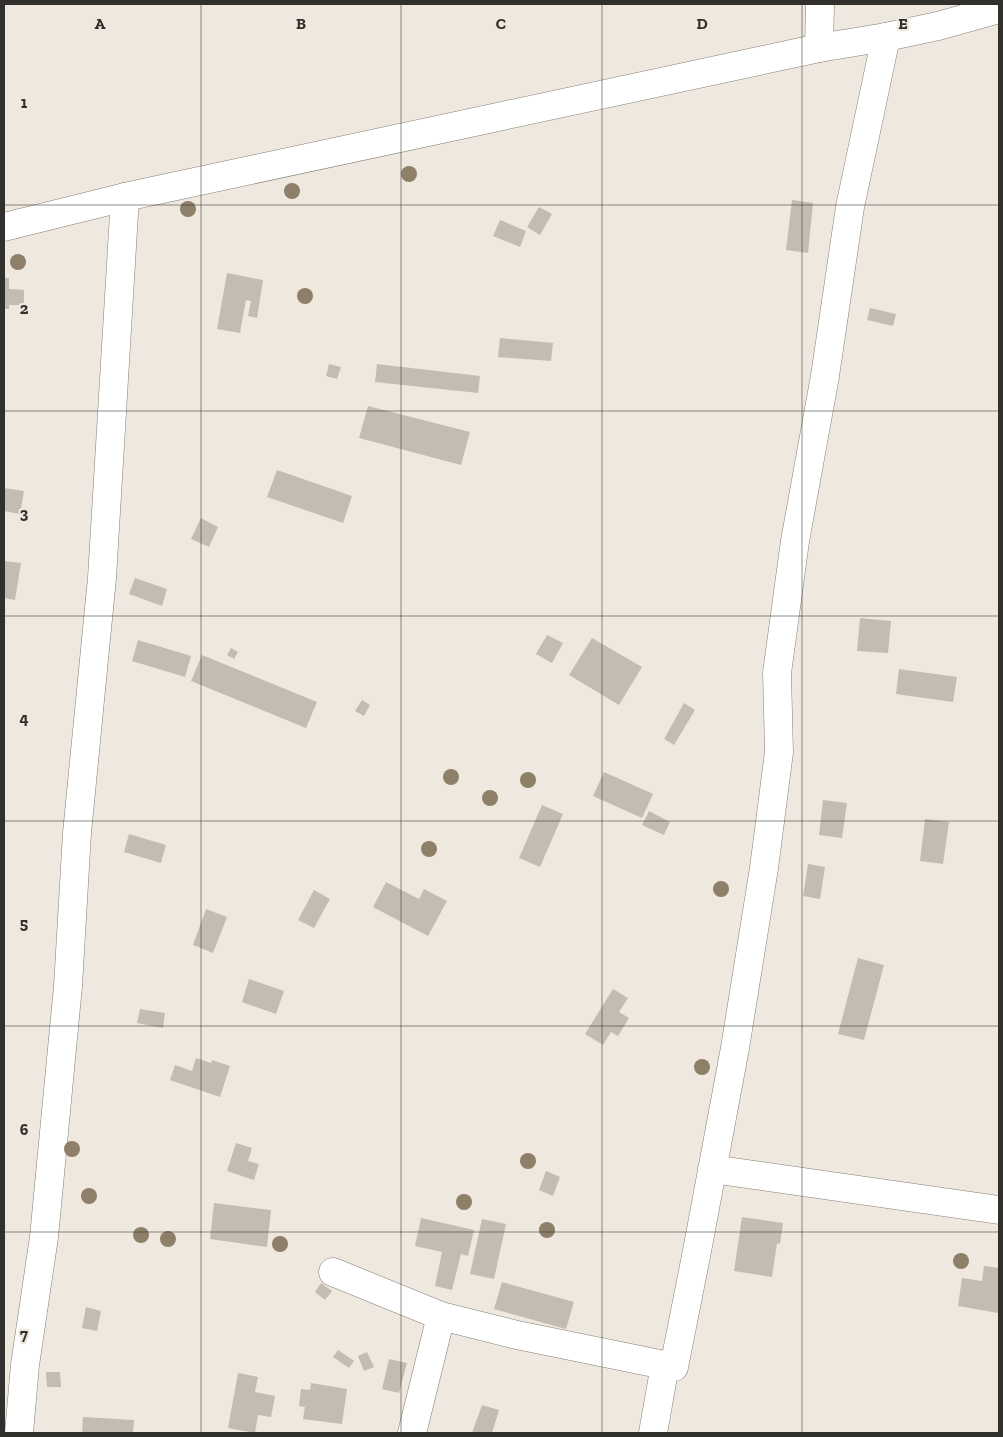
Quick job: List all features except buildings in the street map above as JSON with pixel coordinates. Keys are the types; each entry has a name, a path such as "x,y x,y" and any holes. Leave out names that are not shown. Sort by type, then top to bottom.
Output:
{"street":[{"path":"819,48 820,4"},
{"path":"4,227 125,197 819,48 938,26 999,10"},
{"path":"333,1272 441,1316 517,1335 674,1367 735,1048 764,868 779,752 777,673 795,541 825,376 850,207 886,37"},
{"path":"19,1433 25,1365 44,1237 68,986 77,834 102,578 125,197"},
{"path":"712,1169 999,1210"},
{"path":"412,1433 441,1316"},
{"path":"653,1433 666,1365"}]}
